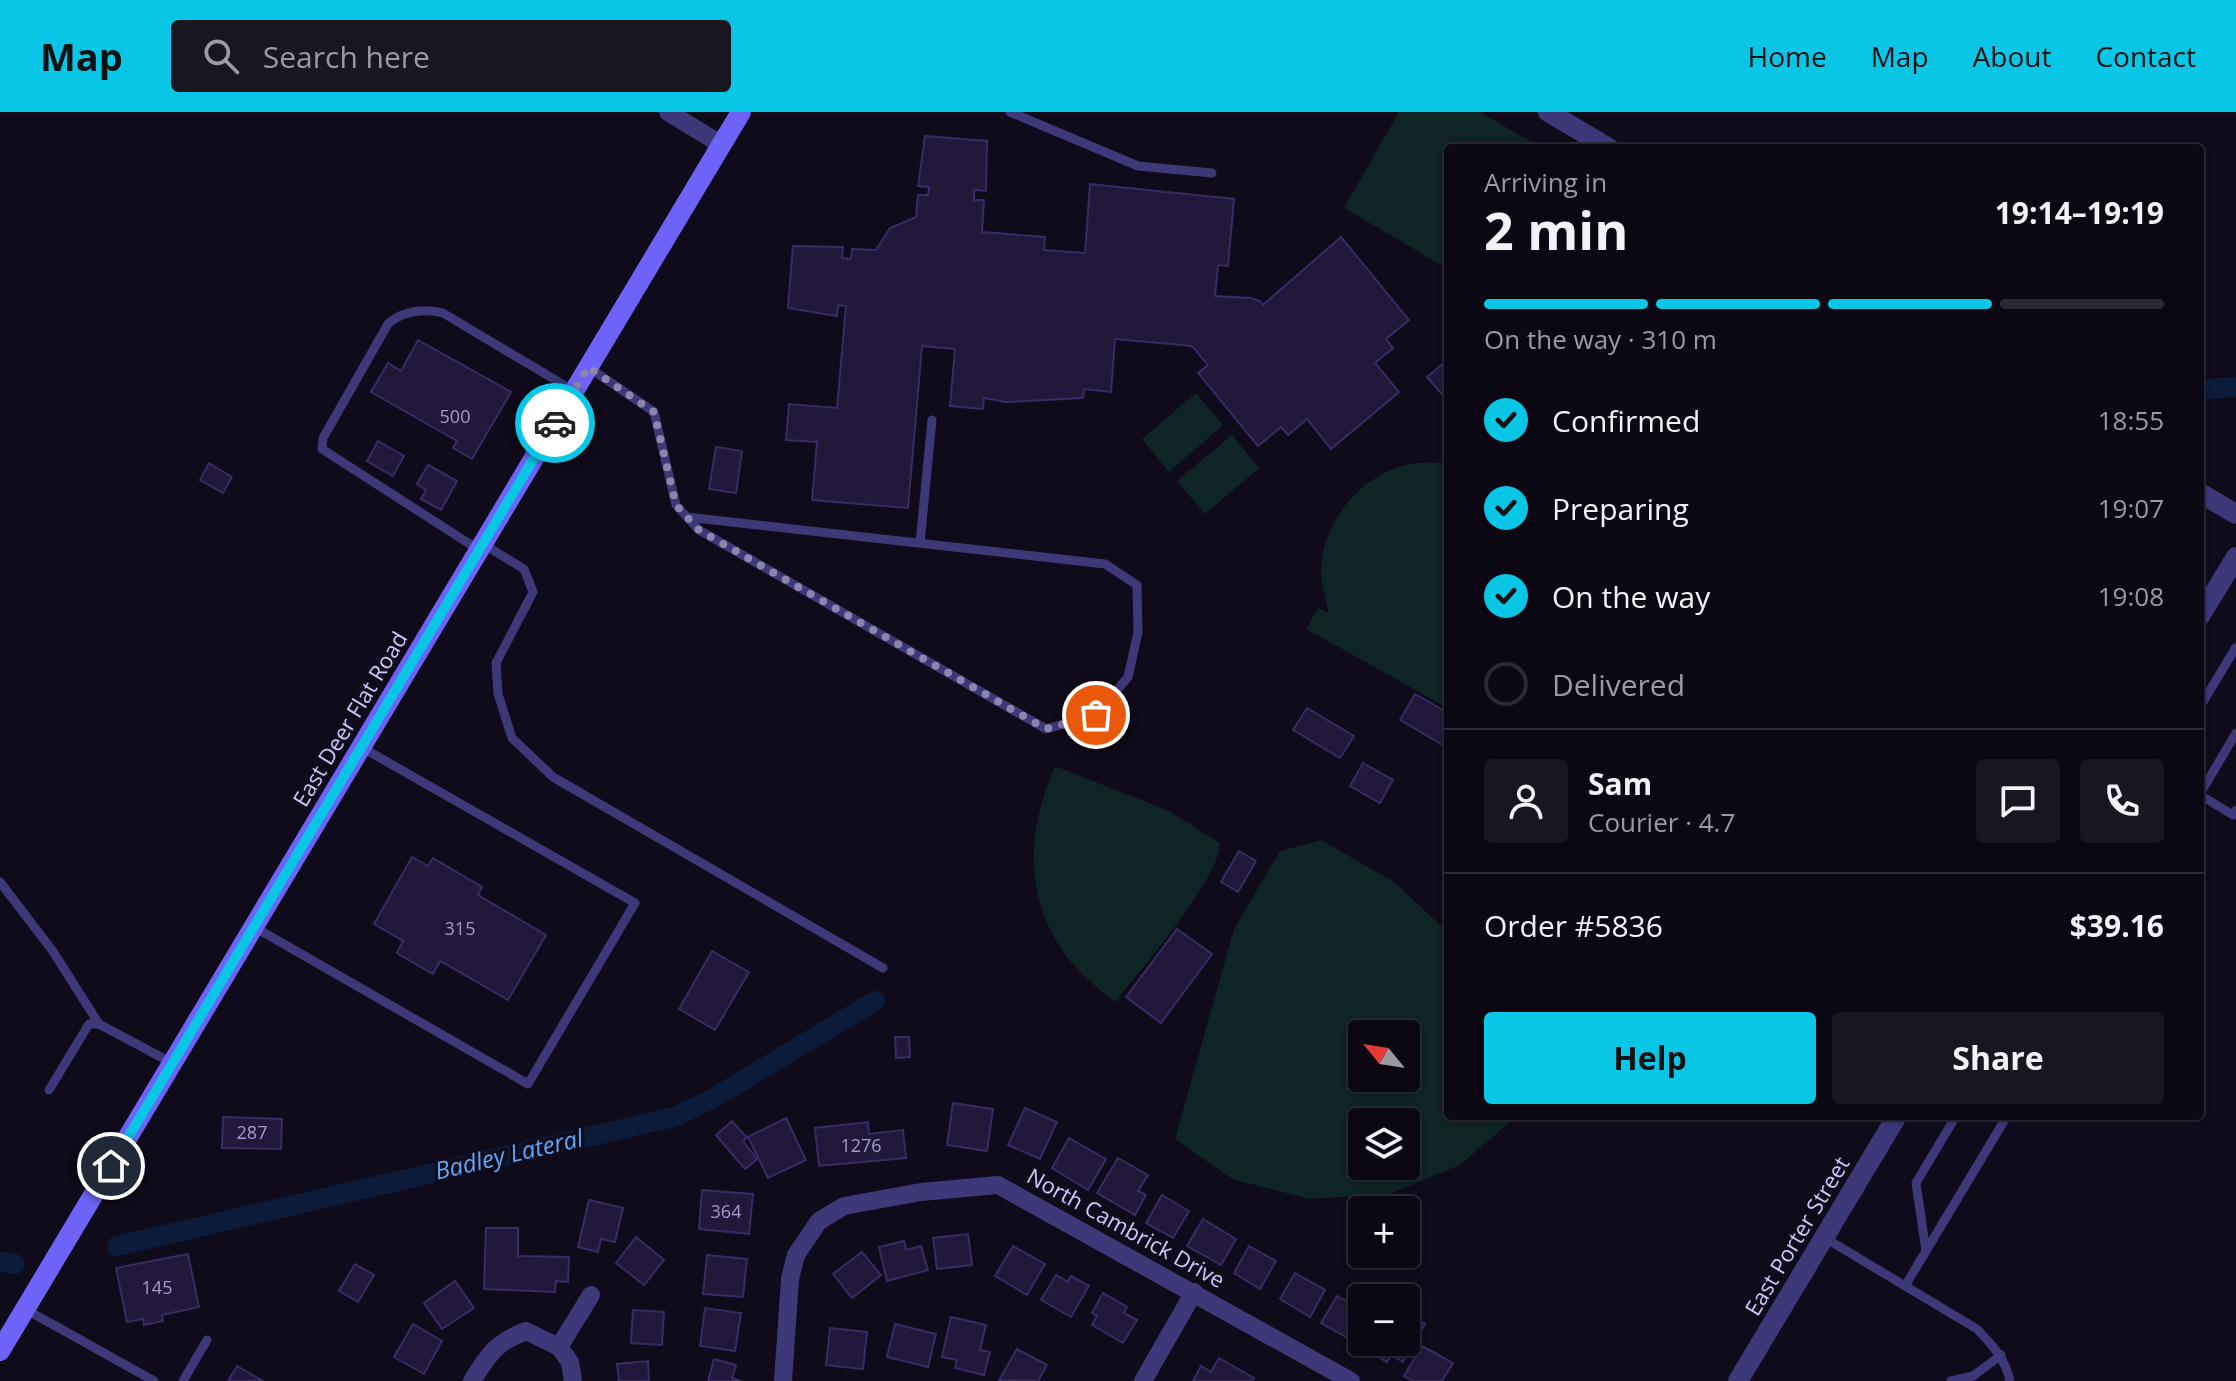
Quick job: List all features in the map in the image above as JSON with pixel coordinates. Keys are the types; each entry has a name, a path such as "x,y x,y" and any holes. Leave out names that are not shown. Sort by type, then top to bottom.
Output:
{"main road":[{"name":"East Deer Flat Road","path":"0,1351 741,112"}],"street":[{"path":"668,112 722,145"},
{"path":"1548,112 1602,144"},
{"path":"2204,495 2236,514"},
{"path":"2204,609 2236,557"},
{"name":"East Porter Street","path":"1738,1381 1895,1120"},
{"name":"North Cambrick Drive","path":"783,1381 790,1279 796,1255 819,1221 844,1206 921,1192 998,1185 1351,1381"},
{"path":"1143,1381 1194,1292"},
{"path":"559,1347 591,1295"},
{"path":"472,1381 491,1351 507,1338 526,1331 559,1347 570,1362 573,1381"}],"lane":[{"path":"1010,112 1138,166 1212,173"},
{"path":"574,391 443,313 403,314 388,324 323,438 322,449 481,547 524,569 533,592 496,663 498,694 512,738 553,777 883,968"},
{"path":"588,367 654,412 676,505 687,517 699,530 1046,729 1096,715 1128,677 1138,632 1137,585 1105,564 687,517"},
{"path":"920,543 932,420"},
{"path":"2204,700 2236,647"},
{"path":"2204,788 2236,733"},
{"path":"254,927 528,1084 536,1072 635,903 361,747"},
{"path":"2204,797 2233,815 2236,810"},
{"path":"0,882 52,950 99,1024"},
{"path":"49,1090 89,1024 99,1024 172,1063"},
{"path":"1926,1251 1916,1183 1954,1120"},
{"path":"1905,1286 2005,1120"},
{"path":"1824,1238 1977,1329 2001,1355 2010,1381"},
{"path":"25,1309 154,1381"},
{"path":"183,1381 207,1340"},
{"path":"1951,1381 1973,1376 2001,1355"}],"green space":[{"path":"1399,112 1480,112 1535,144 1444,144 1444,267 1344,208"},
{"path":"1196,393 1223,425 1169,472 1142,439"},
{"path":"1232,435 1259,468 1205,514 1177,481"},
{"path":"1415,463 1444,463 1444,706 1306,629 1318,608 1329,613 1321,570 1323,552 1337,517 1361,489 1376,478"},
{"path":"1055,766 1169,811 1220,843 1217,858 1194,900 1115,1002 1068,958 1049,928 1041,905 1034,859 1035,836 1039,812"},
{"path":"1321,840 1394,882 1444,928 1444,1120 1512,1120 1460,1165 1389,1194 1309,1199 1232,1179 1175,1139 1234,929 1280,851"}],"building":[{"path":"925,136 987,141 986,191 974,190 974,200 984,200 982,232 1045,237 1044,250 1085,253 1090,184 1234,199 1228,266 1218,265 1215,296 1251,298 1263,305 1341,237 1409,320 1386,339 1393,348 1375,363 1399,392 1331,449 1307,419 1288,435 1281,427 1258,446 1198,373 1208,365 1192,346 1115,339 1111,392 1084,389 1083,398 1006,402 984,398 983,409 950,406 955,349 922,346 908,508 812,500 817,442 786,440 789,404 837,408 846,306 838,305 837,316 788,308 793,246 843,247 842,258 851,259 852,249 876,250 890,228 916,217 918,195 928,195 929,187 918,186"},
{"path":"418,340 511,392 472,459 453,448 457,441 371,392 388,363 401,371"},
{"path":"1444,363 1444,396 1427,377"},
{"path":"378,441 404,456 393,476 367,461"},
{"path":"716,447 742,451 736,493 709,489"},
{"path":"209,463 232,477 223,493 200,480"},
{"path":"428,465 457,481 441,510 421,499 426,490 417,484"},
{"path":"1415,694 1444,711 1444,746 1400,720"},
{"path":"1307,708 1354,736 1340,758 1293,730"},
{"path":"1363,763 1393,780 1380,803 1350,786"},
{"path":"1239,851 1256,861 1238,892 1221,882"},
{"path":"412,857 428,866 433,858 482,887 478,895 546,935 508,1000 440,961 433,974 397,953 403,941 374,924"},
{"path":"1177,929 1212,954 1161,1023 1126,997"},
{"path":"712,951 749,972 715,1030 679,1009"},
{"path":"895,1037 909,1037 910,1057 896,1058"},
{"path":"953,1103 993,1109 987,1151 947,1145"},
{"path":"1025,1108 1057,1122 1040,1159 1008,1145"},
{"path":"223,1117 282,1119 281,1149 222,1148"},
{"path":"786,1118 806,1160 768,1178 748,1137"},
{"path":"732,1121 747,1138 743,1141 757,1159 745,1169 716,1135"},
{"path":"868,1122 869,1134 903,1130 906,1158 819,1166 815,1128"},
{"path":"1069,1138 1106,1159 1088,1190 1052,1168"},
{"path":"1118,1158 1148,1175 1138,1191 1146,1195 1135,1215 1097,1193"},
{"path":"702,1190 753,1194 749,1234 699,1229"},
{"path":"1162,1195 1189,1211 1173,1238 1146,1223"},
{"path":"589,1200 623,1208 615,1242 601,1239 598,1252 578,1247"},
{"path":"1203,1219 1236,1239 1221,1265 1187,1246"},
{"path":"486,1228 518,1228 518,1256 569,1257 568,1282 556,1281 555,1292 484,1289"},
{"path":"968,1234 972,1265 937,1269 933,1238"},
{"path":"636,1237 664,1260 644,1285 616,1263"},
{"path":"904,1241 906,1250 921,1246 928,1270 887,1281 879,1247"},
{"path":"1013,1246 1045,1264 1027,1295 995,1276"},
{"path":"1249,1246 1276,1261 1260,1289 1234,1273"},
{"path":"862,1252 881,1275 852,1298 833,1274"},
{"path":"188,1254 199,1307 162,1315 163,1321 144,1325 143,1319 127,1322 116,1268"},
{"path":"707,1255 747,1259 743,1297 703,1294"},
{"path":"355,1264 374,1275 358,1302 339,1291"},
{"path":"1295,1273 1325,1290 1310,1317 1280,1299"},
{"path":"1056,1275 1068,1282 1071,1276 1089,1286 1071,1317 1041,1300"},
{"path":"455,1281 474,1308 442,1329 424,1303"},
{"path":"1103,1293 1127,1307 1124,1313 1137,1320 1123,1343 1092,1325 1097,1316 1092,1313"},
{"path":"1337,1296 1348,1302 1348,1338 1321,1323"},
{"path":"705,1308 741,1313 735,1351 700,1346"},
{"path":"633,1310 664,1312 662,1345 631,1343"},
{"path":"951,1317 986,1325 980,1350 990,1352 984,1375 955,1368 957,1360 942,1357"},
{"path":"413,1324 442,1341 424,1374 394,1357"},
{"path":"895,1324 936,1334 928,1367 887,1357"},
{"path":"830,1328 867,1332 863,1369 826,1365"},
{"path":"1422,1346 1453,1363 1442,1381 1413,1381 1404,1376 1416,1356 1420,1356"},
{"path":"1017,1349 1047,1365 1038,1381 999,1380"},
{"path":"1377,1356 1390,1356 1387,1362"},
{"path":"1393,1356 1406,1356 1403,1362"},
{"path":"1219,1358 1254,1378 1252,1381 1193,1381 1201,1366 1211,1372"},
{"path":"714,1359 736,1365 732,1378 741,1381 708,1381"},
{"path":"648,1361 649,1381 619,1381 617,1364"},
{"path":"237,1366 263,1381 228,1381"}],"waterway":[{"name":"Badley Lateral","path":"2204,390 2236,387"},
{"name":"Badley Lateral","path":"117,1246 674,1117 712,1099 875,1001"},
{"name":"Badley Lateral","path":"0,1262 15,1264"}],"way so far":[{"path":"555,423 588,367 654,412 676,505 699,530 1046,729 1096,715"}],"route":[{"path":"111,1166 555,423"}]}
